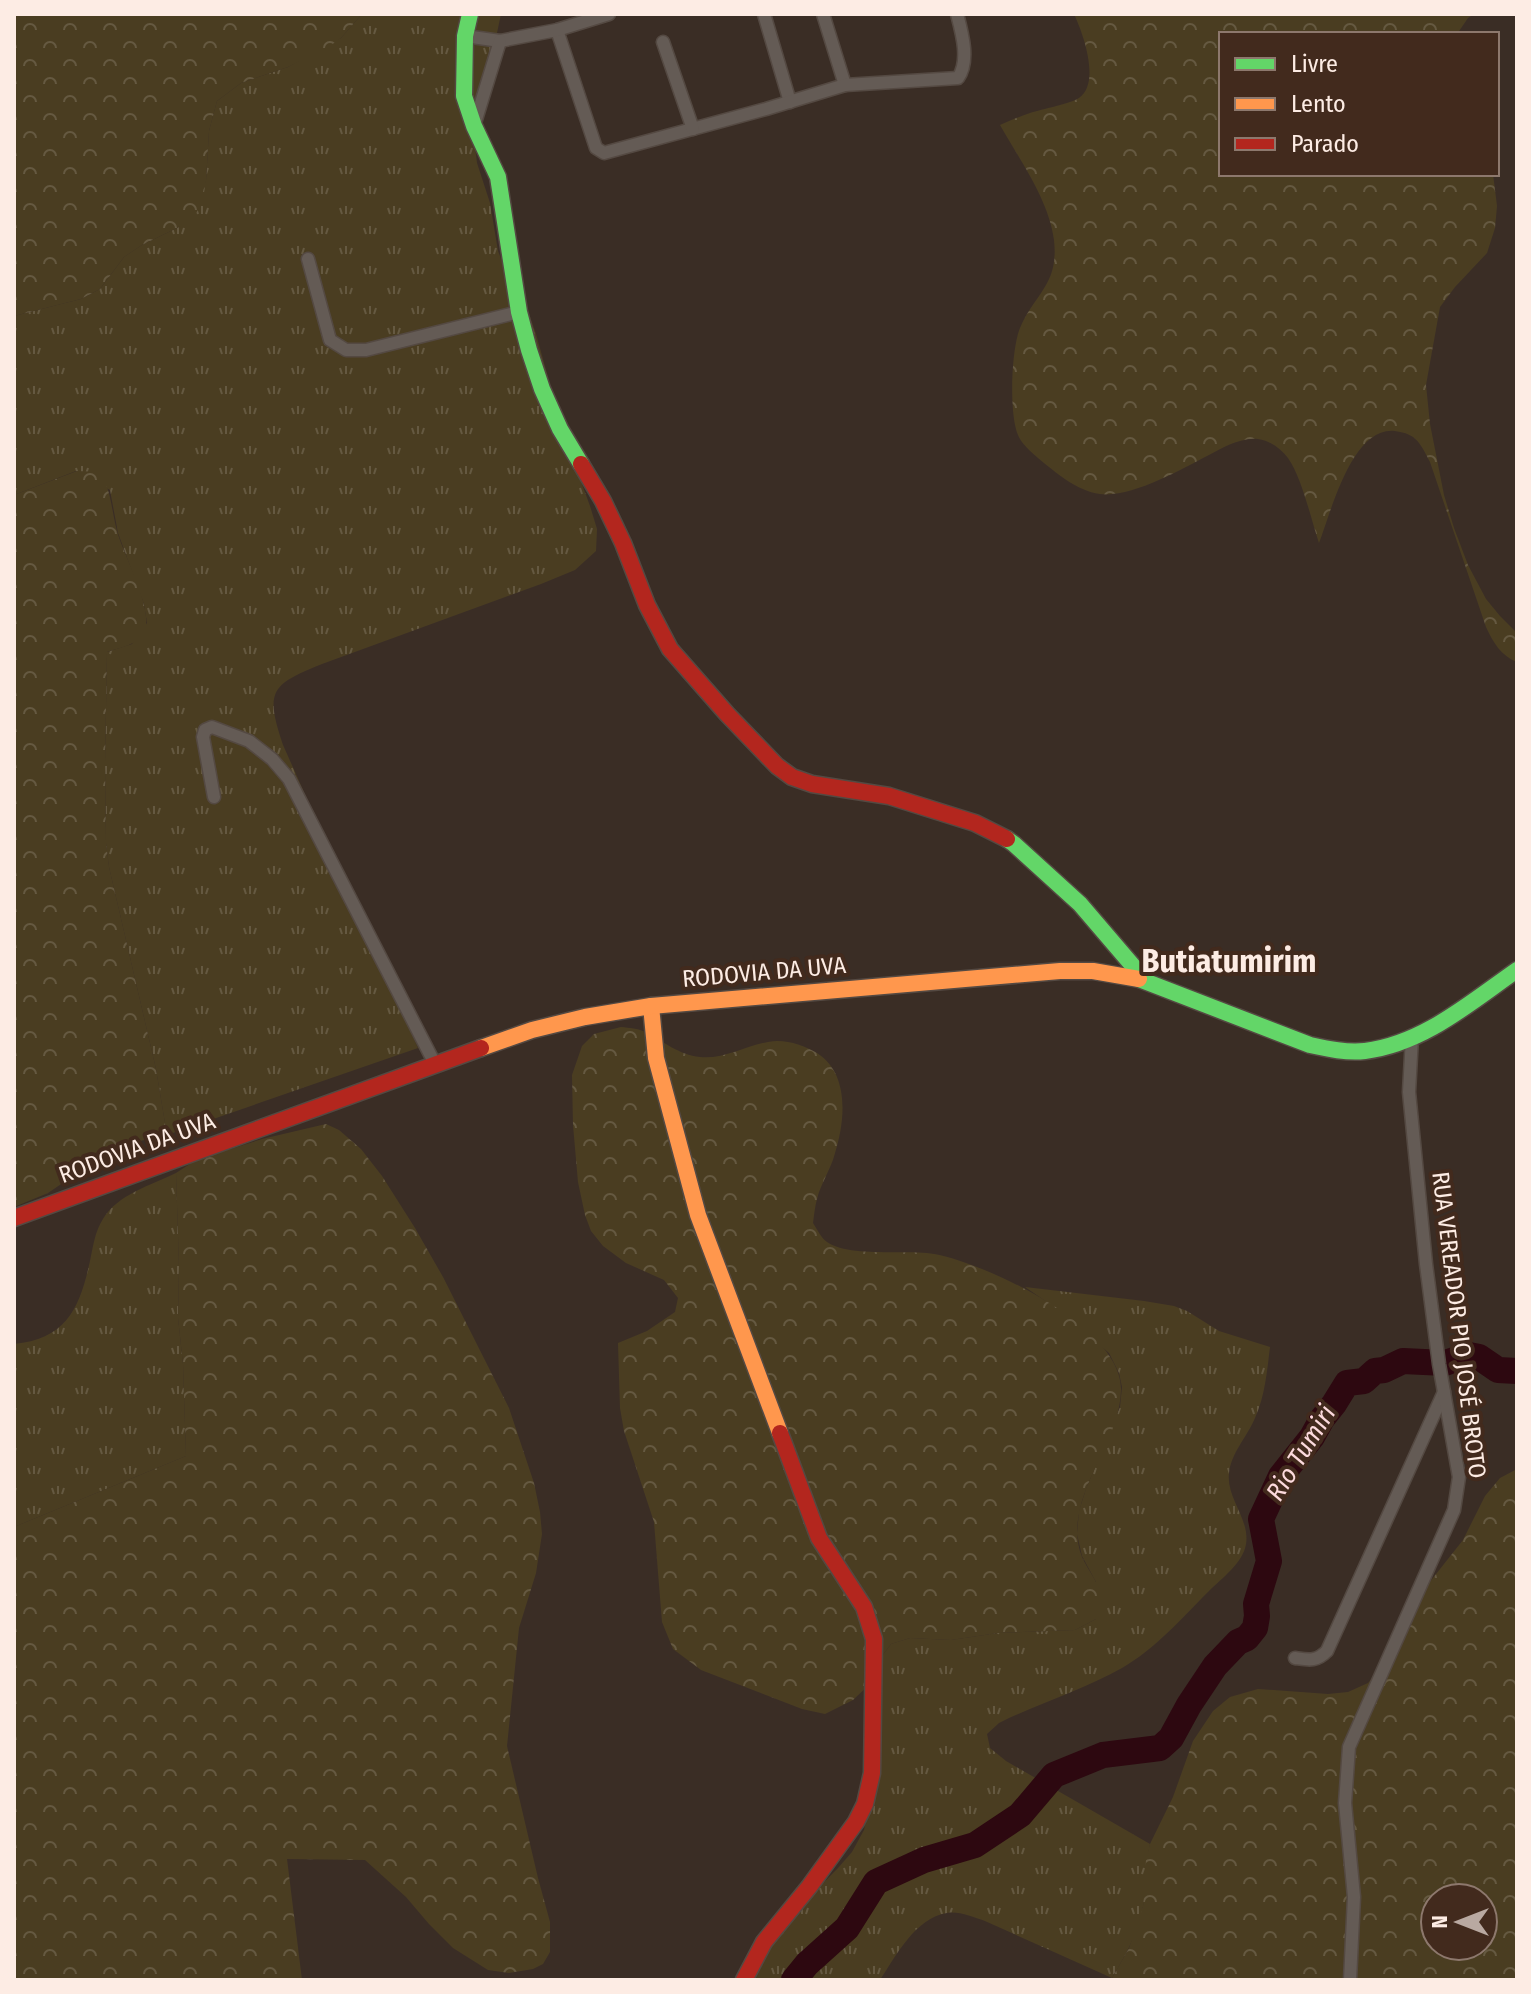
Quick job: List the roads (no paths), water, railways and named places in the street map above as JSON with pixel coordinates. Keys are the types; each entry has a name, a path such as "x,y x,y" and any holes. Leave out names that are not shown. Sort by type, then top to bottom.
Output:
{"street":[{"path":"470,14 465,36 464,96 498,177 519,312 529,350 560,429 603,501 658,629 670,649 727,714 777,766 792,777 812,784 889,796 993,831 1014,844 1080,904 1145,980"},
{"path":"465,36 500,41 557,30 609,14"},
{"path":"764,14 790,102"},
{"path":"823,14 845,85"},
{"path":"557,30 596,148 604,153 845,85 958,78 964,70 957,14"},
{"path":"474,126 500,41"},
{"path":"663,42 693,129"},
{"path":"308,259 330,340 346,350 366,350 519,312"},
{"path":"214,797 203,737 205,730 212,727 249,741 272,759 289,779 435,1064"},
{"name":"RODOVIA DA UVA","path":"14,1218 532,1030 651,1006 1060,971 1093,971 1145,980 1287,1037 1335,1051 1373,1051 1412,1037 1517,970"},
{"path":"651,1006 656,1058 698,1215 819,1538 864,1607 874,1639 872,1773 865,1804 856,1822 809,1887 764,1942 744,1980"},
{"name":"RUA VEREADOR PIO JOSÉ BROTO","path":"1350,1980 1354,1897 1345,1803 1349,1747 1454,1510 1459,1477 1426,1264 1409,1092 1412,1037"},
{"path":"1295,1658 1313,1660 1327,1651 1444,1392"}],"waterway":[{"name":"Rio Tumiri","path":"794,1980 847,1928 876,1882 924,1860 975,1845 1020,1815 1054,1775 1103,1755 1160,1748 1171,1738 1215,1666 1255,1628 1256,1604 1269,1561 1261,1519 1281,1476 1312,1437 1347,1383 1364,1381 1375,1371 1403,1361 1445,1363 1469,1355 1479,1357 1498,1370 1517,1371"}],"district":[{"name":"Butiatumirim","path":"1229,961"}]}
